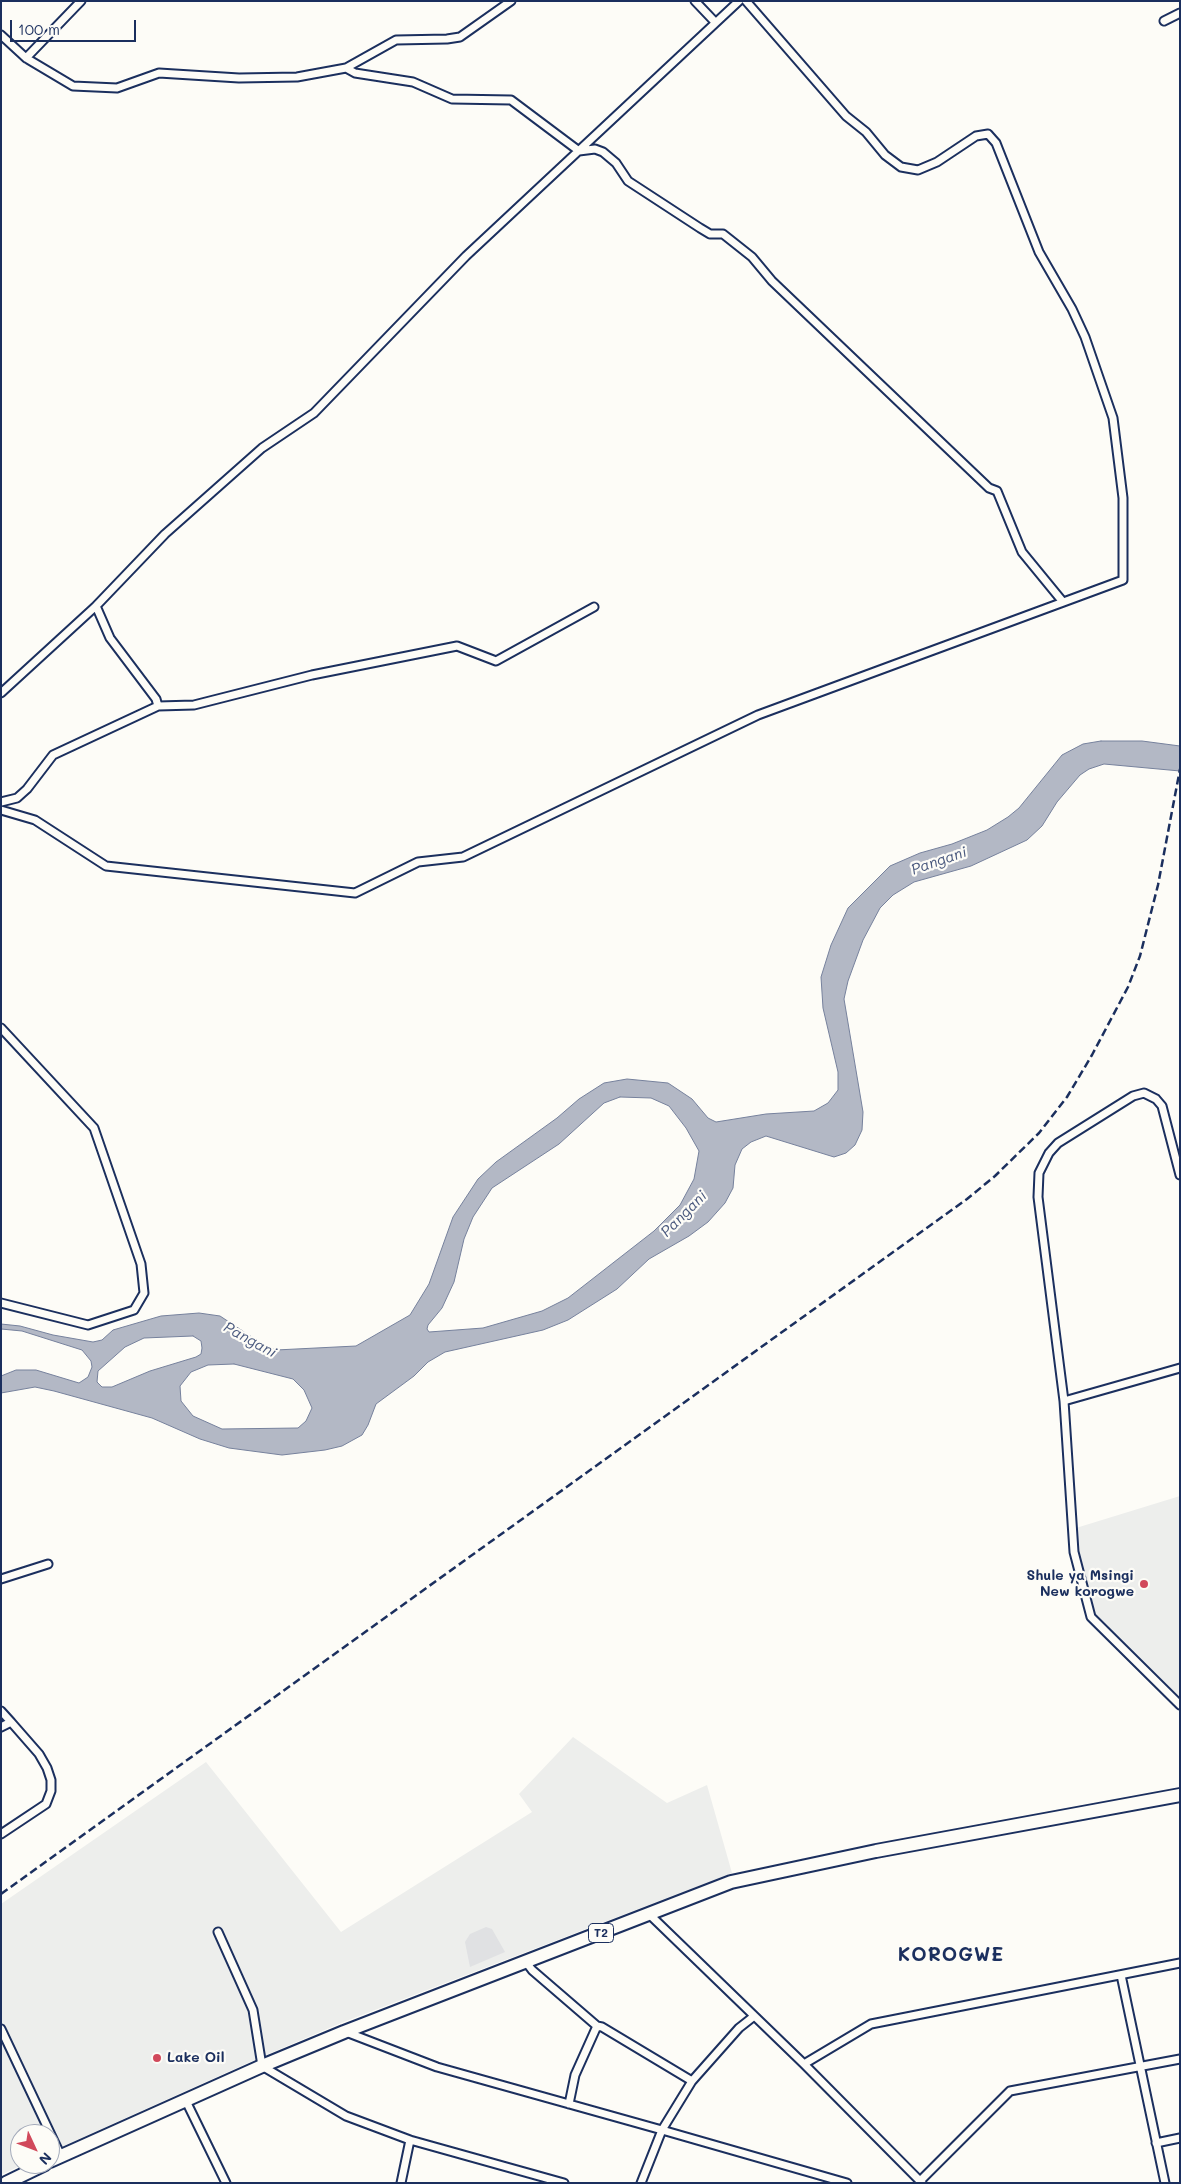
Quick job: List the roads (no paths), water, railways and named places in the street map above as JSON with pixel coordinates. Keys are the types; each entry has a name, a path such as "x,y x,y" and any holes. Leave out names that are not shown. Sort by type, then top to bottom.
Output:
{"highway":[{"name":"T2","path":"60,2157 262,2066 344,2032 731,1882 876,1851 1180,1795"},
{"path":"6,2183 24,2174"}],"street":[{"path":"26,58 82,1"},
{"path":"1,35 26,58 73,86 117,88 159,73 239,78 297,76 346,68 396,40 460,37 511,1"},
{"path":"695,1 715,22"},
{"path":"1,693 96,606 165,534 262,448 314,413 466,256 739,1"},
{"path":"1,810 35,820 106,866 355,893 418,862 463,857 758,715 1123,580 1123,498 1113,418 1085,338 1040,252 996,144 988,134 976,136 937,162 918,170 901,167 885,155 866,132 846,116 746,1"},
{"path":"1164,21 1180,13"},
{"path":"346,68 355,73 414,82 452,99 511,100 579,151 595,149 603,152 616,163 628,181 710,234 723,234 752,257 772,281 989,488 998,491 1022,552 1063,602"},
{"path":"96,606 110,638 156,699 158,706"},
{"path":"1,802 17,798 27,789 53,755 158,706 194,705 312,675 457,646 496,661 594,607"},
{"path":"1,1028 94,1128 141,1264 144,1292 134,1310 88,1325 1,1303"},
{"path":"1180,1175 1162,1106 1156,1099 1144,1093 1133,1096 1058,1143 1049,1153 1039,1173 1038,1197 1064,1401 1074,1552 1091,1617 1180,1705"},
{"path":"1064,1401 1180,1368"},
{"path":"1,1579 48,1564"},
{"path":"1,1711 39,1754 47,1768 52,1792 46,1804 1,1834"},
{"path":"1,1727 11,1722"},
{"path":"648,1914 804,2064 921,2182 1010,2091 1180,2059"},
{"path":"218,1932 253,2010 262,2066 346,2116 410,2140 564,2183"},
{"path":"526,1962 532,1970 596,2026 602,2027 692,2081"},
{"path":"804,2064 871,2024 1180,1963"},
{"path":"1121,1975 1165,2183"},
{"path":"641,2183 662,2130 692,2081 739,2028 753,2017"},
{"path":"569,2104 575,2075 596,2026"},
{"path":"1,2029 41,2124"},
{"path":"344,2032 437,2067 847,2183"},
{"path":"186,2101 226,2183"},
{"path":"1156,2143 1180,2138"},
{"path":"401,2183 410,2140"}],"water":[{"name":"Pangani","path":"1101,741 1142,741 1180,746 1180,771 1104,764 1089,769 1080,775 1057,802 1042,826 1027,840 971,866 914,882 893,895 880,908 863,940 848,981 844,999 863,1112 862,1130 855,1145 846,1153 834,1157 766,1136 751,1142 742,1149 735,1165 733,1188 725,1203 708,1222 689,1236 649,1259 617,1289 568,1320 543,1330 445,1352 428,1362 414,1376 376,1404 362,1435 342,1446 325,1450 282,1455 229,1448 200,1439 152,1418 54,1391 35,1387 1,1393 1,1376 16,1370 36,1370 79,1383 88,1377 92,1367 91,1361 82,1350 22,1331 1,1329 1,1324 20,1326 53,1335 93,1342 102,1340 113,1330 161,1316 199,1313 220,1316 264,1345 276,1350 356,1346 410,1315 429,1284 453,1217 478,1179 496,1162 557,1118 579,1099 604,1083 627,1079 668,1083 692,1099 708,1118 716,1122 766,1114 814,1111 828,1103 838,1090 838,1072 823,1008 821,977 831,945 848,908 890,866 920,853 952,844 987,830 1008,817 1019,808 1062,755 1083,744","holes":["620,1097 651,1098 669,1106 686,1128 699,1151 694,1179 680,1205 654,1231 568,1298 542,1311 483,1328 429,1332 427,1329 428,1325 442,1308 454,1282 464,1239 473,1217 492,1188 559,1144 604,1103","193,1336 201,1341 201,1354 150,1371 112,1387 102,1387 97,1382 98,1371 125,1347 144,1338","234,1364 293,1379 304,1390 312,1408 306,1421 298,1428 222,1429 193,1416 181,1401 180,1386 191,1372 208,1365"]}],"railway":[{"path":"1,1894 967,1199 995,1176 1039,1133 1067,1097 1128,987 1140,956 1158,885 1180,769"}],"place":[{"name":"Shule ya Msingi New korogwe","path":"1144,1584"},
{"name":"Lake Oil","path":"157,2058"}],"district":[{"name":"KOROGWE","path":"951,1955"}]}
